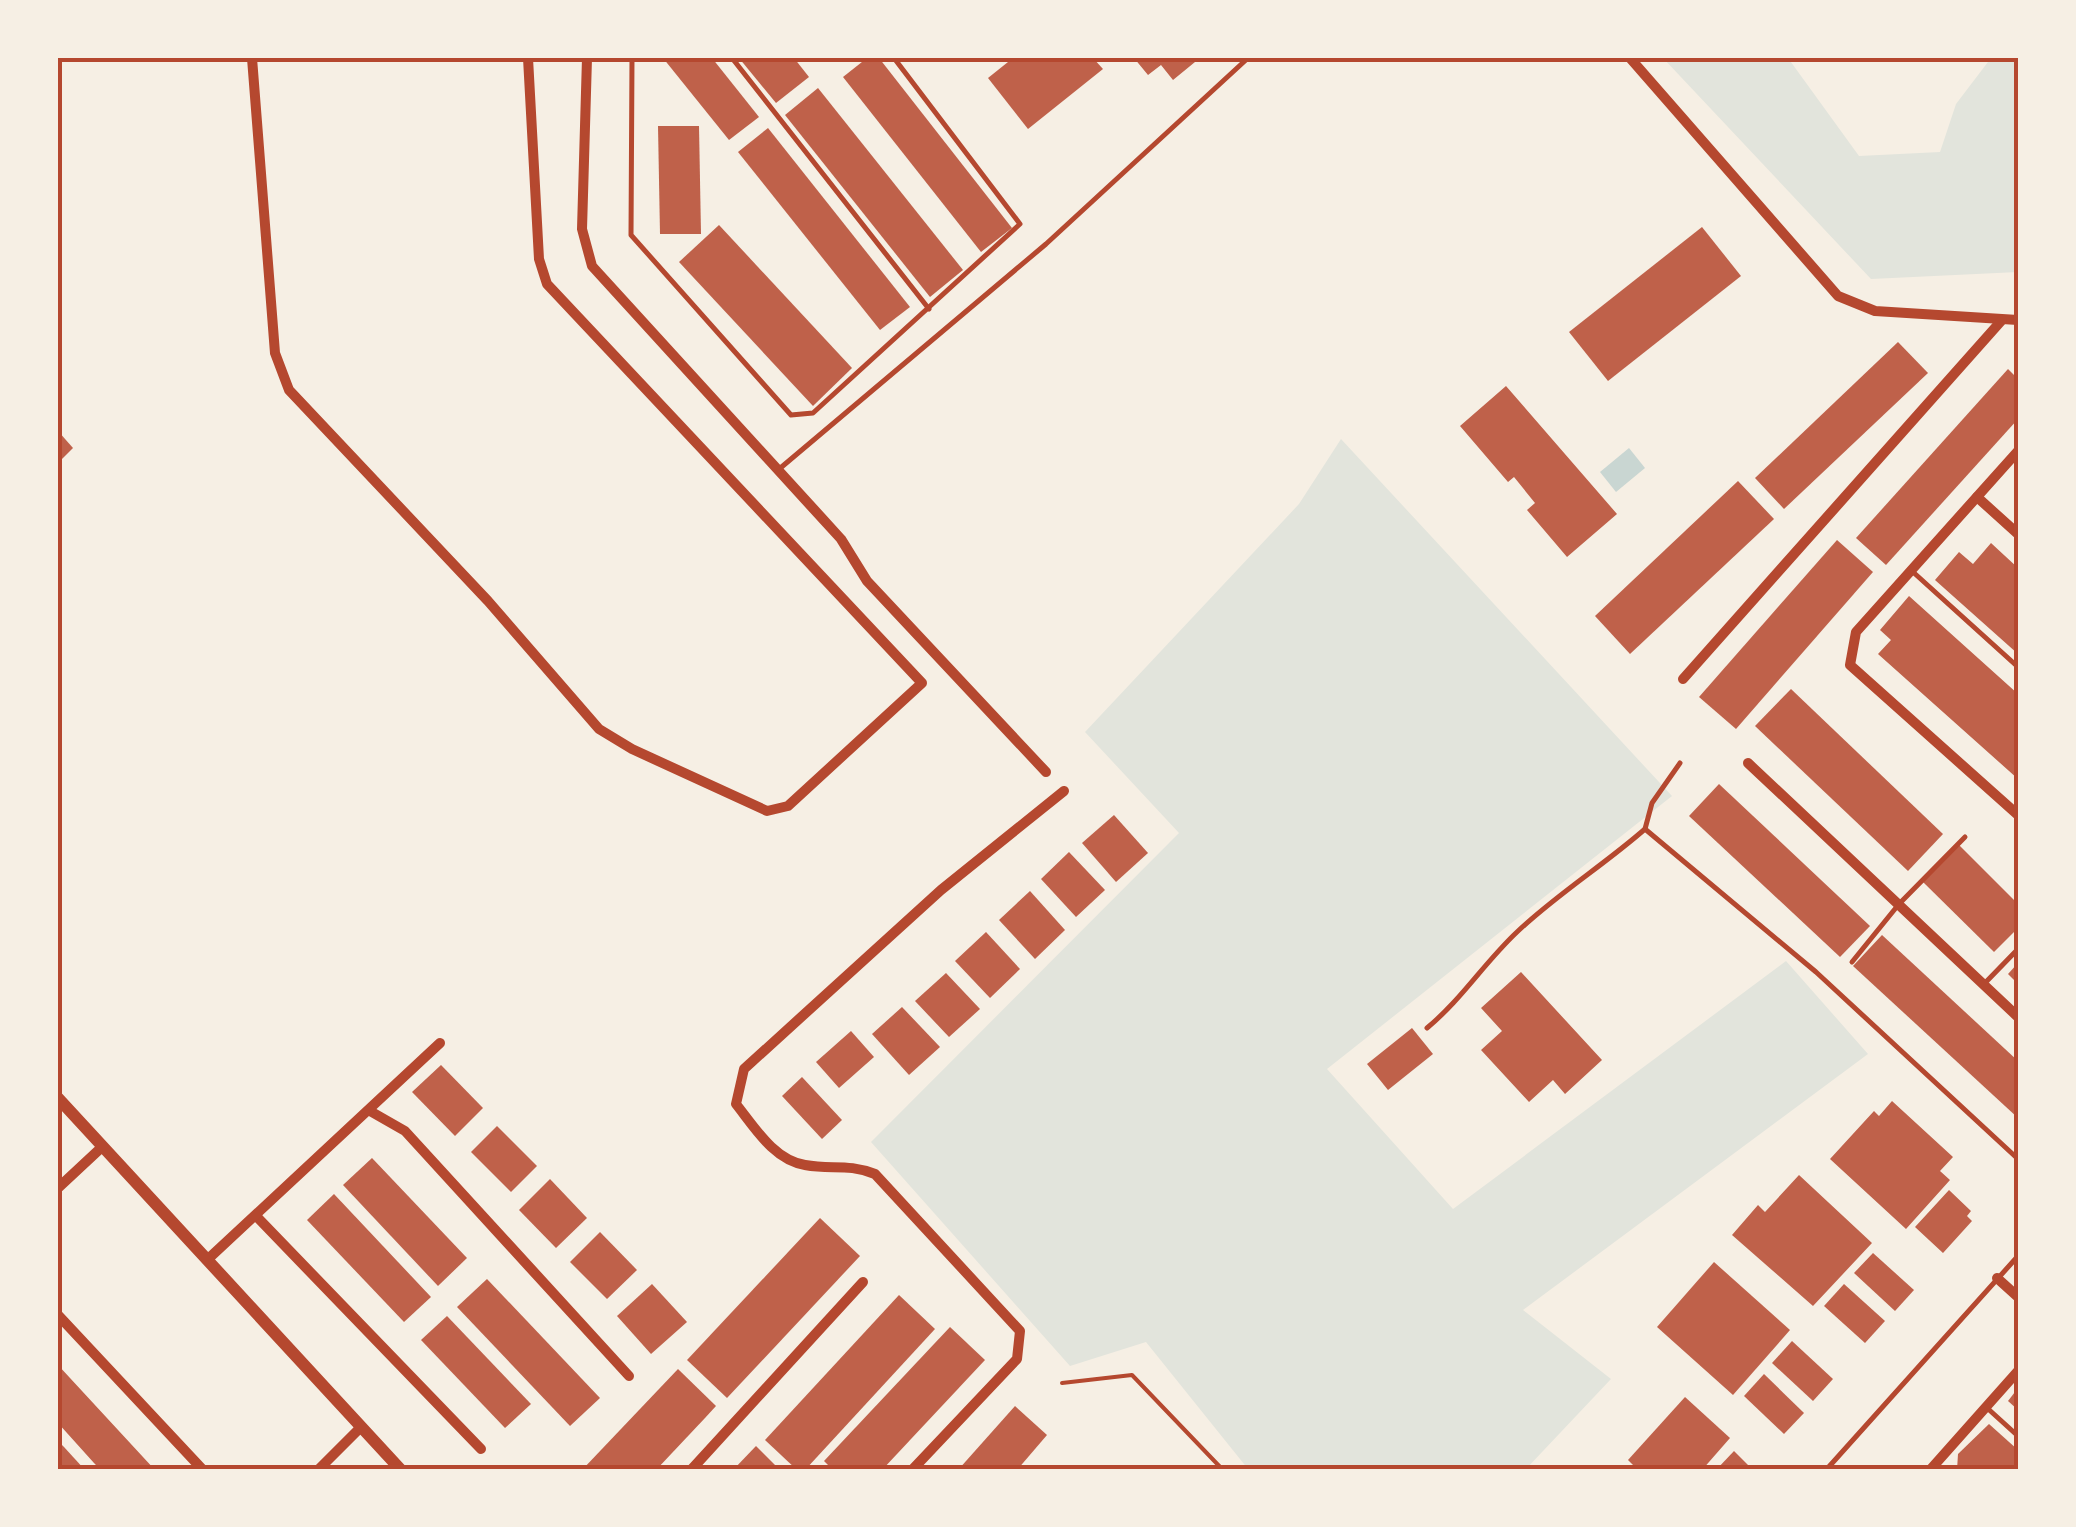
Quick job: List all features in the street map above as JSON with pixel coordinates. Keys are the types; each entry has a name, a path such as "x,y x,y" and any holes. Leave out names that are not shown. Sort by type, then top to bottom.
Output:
{"street":[{"path":"252,58 275,352 289,390 488,601 599,728 632,749 767,811 788,806 922,684 548,284 539,259 528,58"},
{"path":"586,58 582,229 592,266 840,538 867,581 1046,772"},
{"path":"1630,58 1838,296 1875,311 2018,320"},
{"path":"1683,680 2002,320"},
{"path":"2018,450 1856,632 1850,665 2018,815"},
{"path":"1976,497 2018,534"},
{"path":"1748,763 2018,1017"},
{"path":"912,1470 1017,1359 1020,1331 875,1174 848,1164 804,1166 774,1151 736,1104 744,1070 941,890 1064,791"},
{"path":"207,1260 440,1043"},
{"path":"58,1098 401,1470"},
{"path":"370,1111 405,1132 629,1376"},
{"path":"58,1188 102,1146"},
{"path":"257,1217 481,1449"},
{"path":"1996,1278 2018,1298"},
{"path":"691,1470 862,1282"},
{"path":"58,1316 203,1470"},
{"path":"1930,1470 2018,1371"},
{"path":"318,1470 361,1427"}],"lane":[{"path":"632,58 631,235 792,415 814,414 1020,222 894,58"},
{"path":"732,58 929,309"},
{"path":"778,470 1046,244 1248,58"},
{"path":"1911,570 2018,667"},
{"path":"1428,1028 1460,1000 1469,980 1519,930 1645,829 1652,804 1680,764"},
{"path":"1645,829 1816,972 2018,1159"},
{"path":"1852,962 1899,904 1965,837"},
{"path":"1984,984 2018,949"},
{"path":"1826,1470 2018,1256"},
{"path":"1986,1407 2018,1436"}],"path":[{"path":"1062,1383 1132,1375 1223,1470"}],"shaded area":[{"path":"1663,58 1788,58 1859,156 1940,152 1956,104 1991,58 2018,58 2018,272 1871,279"},
{"path":"1341,439 1672,796 1327,1069 1453,1209 1786,961 1868,1054 1523,1310 1611,1379 1526,1469 1248,1469 1146,1342 1070,1366 871,1142 1179,833 1085,732 1299,504"},
{"path":"1629,448 1645,468 1616,492 1600,472"}],"building":[{"path":"663,58 712,58 759,117 729,140"},
{"path":"739,58 794,58 809,77 776,103"},
{"path":"867,58 879,58 1012,228 981,252 843,77"},
{"path":"1013,58 1093,58 1103,69 1028,129 988,78"},
{"path":"1134,58 1192,58 1195,62 1173,80 1161,65 1148,75"},
{"path":"818,88 963,270 930,297 785,115"},
{"path":"658,126 699,126 701,234 660,234"},
{"path":"768,128 910,307 880,330 738,152"},
{"path":"719,225 852,368 813,406 679,262"},
{"path":"1702,227 1741,276 1608,381 1569,332"},
{"path":"1898,342 1928,373 1784,509 1755,478"},
{"path":"2008,369 2018,379 2018,419 1886,565 1856,538"},
{"path":"1506,386 1617,514 1567,557 1527,510 1535,503 1514,477 1508,482 1460,426"},
{"path":"58,431 73,448 58,463"},
{"path":"1738,481 1774,519 1630,654 1595,616"},
{"path":"1837,540 1873,572 1736,729 1699,697"},
{"path":"1991,543 2018,568 2018,654 1935,580 1959,552 1973,564"},
{"path":"1909,596 2018,694 2018,779 1878,654 1891,640 1880,630"},
{"path":"1791,689 1943,834 1908,871 1755,726"},
{"path":"1719,784 1870,926 1840,957 1689,816"},
{"path":"1114,815 1148,853 1116,882 1082,843"},
{"path":"1959,845 2018,904 2018,928 1994,952 1923,882"},
{"path":"1069,852 1105,890 1076,917 1041,879"},
{"path":"1030,891 1065,930 1035,959 999,920"},
{"path":"986,932 1020,969 990,998 955,961"},
{"path":"1882,935 2018,1061 2018,1118 1853,966"},
{"path":"2018,963 2018,984 2008,974"},
{"path":"1521,972 1602,1060 1565,1094 1553,1080 1529,1102 1481,1050 1502,1031 1481,1008"},
{"path":"946,973 980,1009 949,1037 915,1001"},
{"path":"902,1007 940,1047 909,1075 872,1034"},
{"path":"1412,1028 1433,1054 1388,1090 1367,1064"},
{"path":"851,1031 874,1057 839,1088 816,1062"},
{"path":"441,1065 483,1108 455,1136 412,1092"},
{"path":"802,1077 842,1120 822,1139 782,1096"},
{"path":"1892,1101 1953,1157 1940,1171 1950,1180 1906,1229 1830,1159 1874,1111 1879,1116"},
{"path":"497,1126 537,1166 511,1192 471,1152"},
{"path":"372,1158 467,1258 438,1286 343,1185"},
{"path":"1799,1175 1872,1243 1813,1306 1732,1235 1758,1205 1765,1212"},
{"path":"550,1179 587,1218 556,1248 519,1210"},
{"path":"1949,1190 1971,1211 1967,1216 1972,1221 1943,1253 1915,1227"},
{"path":"334,1194 431,1297 404,1322 307,1220"},
{"path":"820,1218 860,1256 727,1398 687,1360"},
{"path":"600,1232 637,1270 607,1299 570,1262"},
{"path":"1873,1253 1914,1290 1895,1311 1854,1273"},
{"path":"1714,1262 1790,1330 1733,1395 1657,1327"},
{"path":"487,1279 600,1398 570,1426 457,1307"},
{"path":"652,1284 687,1322 651,1354 617,1316"},
{"path":"1844,1284 1885,1321 1865,1343 1824,1306"},
{"path":"899,1295 935,1329 805,1470 797,1470 765,1440"},
{"path":"447,1316 531,1404 505,1428 421,1340"},
{"path":"950,1327 985,1360 882,1470 833,1470 824,1461"},
{"path":"1792,1341 1833,1379 1813,1401 1772,1363"},
{"path":"58,1365 155,1470 101,1470 94,1463 58,1423"},
{"path":"678,1369 716,1406 656,1470 582,1470"},
{"path":"1764,1374 1804,1413 1784,1434 1744,1396"},
{"path":"2018,1388 2018,1410 2008,1401"},
{"path":"1685,1397 1730,1438 1702,1470 1638,1470 1628,1460"},
{"path":"1015,1406 1047,1435 1017,1470 958,1470"},
{"path":"1989,1424 2018,1450 2018,1470 1957,1470 1958,1454"},
{"path":"58,1441 64,1447 85,1470 58,1470"},
{"path":"756,1446 780,1470 733,1470"},
{"path":"1734,1451 1753,1470 1716,1470"}]}
